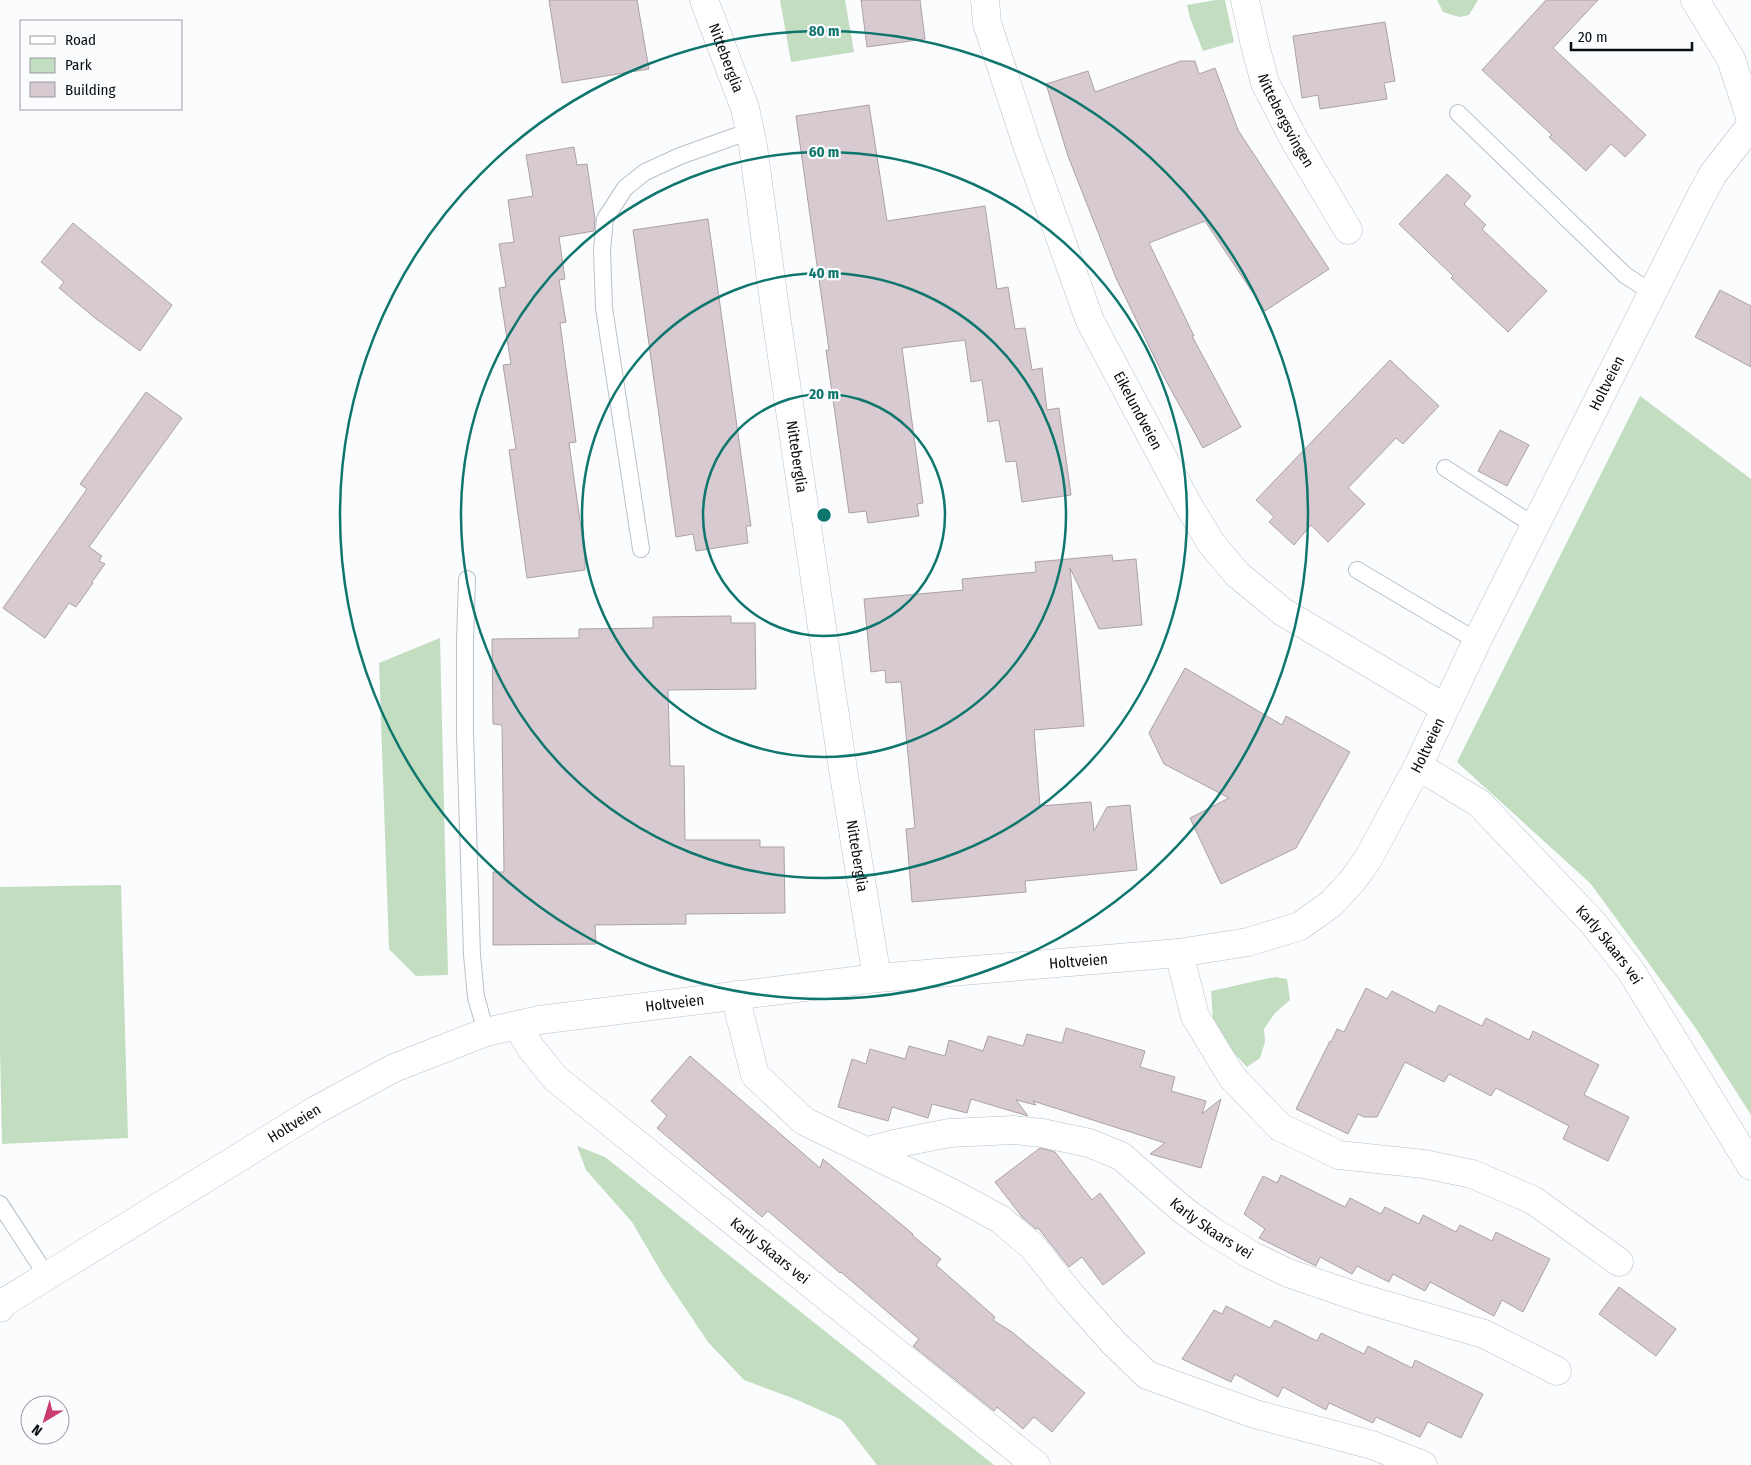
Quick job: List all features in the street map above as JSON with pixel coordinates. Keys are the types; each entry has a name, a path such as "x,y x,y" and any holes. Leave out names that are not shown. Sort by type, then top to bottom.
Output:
{"street":[{"name":"Nitteberglia","path":"704,0 745,108 750,130 774,309 836,724 877,978"},
{"name":"Eikelundveien","path":"984,0 987,23 1026,142 1090,321 1187,503 1211,543 1237,574 1283,612 1445,708"},
{"name":"Nittebergsvingen","path":"1245,0 1265,83 1295,140 1348,230"},
{"path":"1695,0 1731,59 1751,120"},
{"name":"Holtveien","path":"1,1305 316,1110 394,1068 486,1032 539,1020 877,978 1179,953 1248,942 1300,926 1332,903 1353,880 1368,859 1418,766 1477,641 1651,292 1713,174 1751,125"},
{"name":"Karly Skaars vei","path":"1418,766 1479,803 1593,923 1631,971 1751,1166"},
{"path":"1179,953 1195,1016 1232,1077 1280,1127 1339,1155 1424,1164 1472,1174 1533,1200 1619,1262"},
{"path":"736,995 755,1075 804,1121 868,1151 1000,1219 1033,1247 1071,1295 1113,1342 1147,1375 1255,1414 1372,1445 1423,1465"},
{"name":"Karly Skaars vei","path":"517,1025 555,1078 1036,1465"},
{"name":"Karly Skaars vei","path":"868,1151 949,1132 1014,1130 1042,1133 1090,1143 1121,1156 1183,1210 1250,1255 1288,1273 1361,1298 1484,1334 1557,1371"}],"lane":[{"path":"1458,113 1625,275 1651,292"},
{"path":"641,549 604,308 602,250 605,219 625,188 645,172 680,156 750,130"},
{"path":"1445,468 1535,526"},
{"path":"1357,570 1477,641"},
{"path":"468,579 465,641 465,734 472,955 476,997 486,1032"},
{"path":"0,1204 47,1276"}],"green space":[{"path":"780,0 845,0 854,52 791,62"},
{"path":"1225,0 1234,42 1203,51 1187,5"},
{"path":"1437,0 1478,0 1469,15 1459,17 1443,12"},
{"path":"1640,396 1751,479 1751,1115 1695,1027 1591,884 1457,762"},
{"path":"440,638 448,975 416,976 389,949 379,663"},
{"path":"121,885 128,1138 2,1144 0,887"},
{"path":"1275,977 1287,979 1290,1000 1275,1013 1264,1029 1265,1042 1260,1058 1247,1067 1230,1049 1213,1022 1211,991"},
{"path":"577,1146 605,1157 994,1465 877,1465 842,1420 795,1399 744,1380 708,1342 663,1275 632,1222 586,1170"}],"building":[{"path":"549,0 637,0 649,69 562,83"},
{"path":"861,0 920,0 925,39 867,47"},
{"path":"1546,0 1598,0 1553,48 1646,135 1625,157 1611,144 1586,171 1549,137 1552,135 1482,70"},
{"path":"1385,22 1395,81 1384,83 1387,99 1320,109 1318,95 1302,98 1293,36"},
{"path":"1181,61 1195,61 1199,74 1215,68 1238,130 1329,269 1265,311 1205,221 1149,243 1194,336 1192,336 1241,427 1203,448 1164,377 1116,278 1068,156 1046,84 1088,71 1095,92"},
{"path":"869,105 887,221 985,206 997,289 1008,287 1015,329 1025,328 1032,370 1042,368 1047,410 1059,408 1071,495 1022,502 1016,461 1006,462 999,420 988,422 982,380 971,382 965,340 902,348 923,503 917,504 919,516 868,523 866,511 849,513 826,350 829,350 796,116"},
{"path":"574,147 577,165 587,164 595,219 594,231 559,237 565,279 559,280 566,322 560,323 576,442 569,443 585,556 585,570 527,578 509,450 516,449 503,365 511,364 499,288 506,287 499,244 514,242 508,200 533,196 526,155"},
{"path":"1447,174 1471,196 1464,204 1486,225 1482,229 1547,291 1508,332 1451,278 1453,276 1399,224"},
{"path":"708,219 751,526 746,526 748,543 696,551 693,534 676,537 633,230"},
{"path":"73,223 172,305 140,351 95,318 59,288 64,282 41,262"},
{"path":"1720,290 1751,306 1751,367 1695,337"},
{"path":"1390,360 1439,406 1403,444 1396,438 1348,488 1365,504 1328,542 1311,525 1294,545 1269,522 1274,517 1256,500"},
{"path":"146,392 182,418 89,547 102,556 99,561 105,564 76,607 69,603 45,638 3,608 87,489 80,484"},
{"path":"1500,430 1529,445 1507,486 1478,471"},
{"path":"1112,555 1113,561 1136,559 1142,625 1099,629 1070,568 1084,726 1034,730 1040,806 1091,802 1094,831 1107,807 1130,805 1137,870 1025,881 1026,892 912,902 906,829 915,828 901,682 886,683 885,670 871,672 864,599 963,590 962,579 1036,572 1035,562"},
{"path":"731,616 731,623 755,623 756,689 668,690 670,766 684,766 685,840 760,840 760,847 784,847 785,913 686,914 686,924 595,925 596,944 493,945 493,872 504,872 502,725 493,724 492,639 579,638 579,629 653,628 653,617"},
{"path":"1185,668 1282,725 1286,716 1350,752 1296,848 1221,884 1190,818 1229,798 1164,764 1149,733"},
{"path":"1366,988 1387,999 1392,991 1435,1013 1439,1005 1482,1026 1486,1018 1529,1040 1533,1031 1599,1065 1584,1095 1629,1117 1608,1161 1563,1139 1569,1126 1496,1088 1491,1096 1449,1074 1444,1082 1405,1062 1377,1117 1364,1117 1358,1114 1348,1134 1296,1109 1330,1041 1337,1029 1344,1032"},
{"path":"1066,1028 1145,1051 1140,1067 1175,1077 1171,1091 1206,1101 1202,1114 1221,1099 1201,1168 1150,1154 1165,1143 1033,1101 1036,1105 1016,1100 1028,1116 971,1099 967,1113 932,1104 928,1118 892,1107 888,1121 838,1107 852,1059 866,1064 870,1049 905,1059 909,1046 945,1056 949,1040 983,1051 988,1036 1023,1046 1027,1034 1062,1043"},
{"path":"690,1056 820,1168 823,1159 913,1234 941,1259 936,1265 995,1317 993,1320 1012,1332 1085,1393 1052,1432 1034,1417 1023,1429 997,1407 994,1411 913,1346 919,1339 841,1272 768,1211 762,1217 657,1128 667,1116 651,1101"},
{"path":"1040,1148 1055,1152 1092,1200 1100,1193 1145,1253 1103,1285 1082,1257 1069,1267 1038,1228 1036,1229 1022,1217 995,1182"},
{"path":"1281,1175 1345,1207 1350,1198 1381,1214 1385,1207 1419,1224 1423,1215 1456,1232 1460,1225 1492,1241 1496,1232 1550,1259 1523,1312 1502,1300 1494,1316 1430,1282 1425,1291 1393,1274 1389,1282 1357,1266 1352,1274 1320,1257 1316,1266 1259,1238 1265,1229 1244,1214 1263,1176 1277,1183"},
{"path":"1619,1287 1676,1329 1656,1356 1599,1314"},
{"path":"1226,1306 1270,1328 1275,1320 1317,1341 1321,1333 1364,1354 1368,1346 1412,1368 1415,1360 1483,1394 1461,1438 1428,1422 1420,1437 1376,1417 1373,1423 1329,1403 1326,1410 1283,1387 1278,1397 1235,1374 1231,1382 1182,1359 1214,1310 1222,1314"}]}
